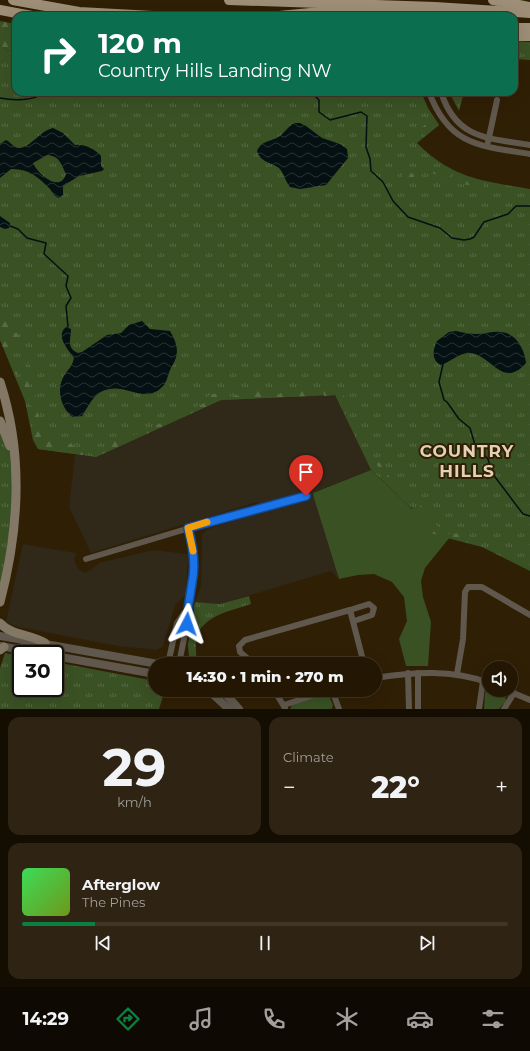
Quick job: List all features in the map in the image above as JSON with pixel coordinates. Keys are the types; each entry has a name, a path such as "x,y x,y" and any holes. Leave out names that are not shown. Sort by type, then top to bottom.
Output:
{"main road":[{"path":"13,0 79,12"},
{"path":"229,0 248,0"},
{"path":"244,0 447,12"},
{"path":"493,0 529,11"},
{"path":"0,10 12,12"},
{"path":"321,12 431,10 529,11"},
{"path":"518,14 529,11"},
{"path":"518,28 530,28"},
{"path":"518,36 530,36"},
{"path":"0,383 10,415 17,490 9,569 0,602"},
{"path":"0,422 15,460"},
{"path":"0,623 10,631 39,639 45,643"}],"street":[{"path":"431,96 440,116 454,130 473,144 530,154"},
{"path":"442,96 444,104 456,120 476,135 530,145"},
{"path":"487,147 496,100"},
{"path":"86,559 188,528 306,496"},
{"path":"180,657 187,624 187,609 193,582 193,550 188,528"},
{"path":"457,674 463,639 465,592 468,586 482,587 530,615"},
{"path":"246,657 240,652 239,646 244,640 369,604 374,608 372,616 354,621"},
{"path":"170,657 177,623 187,609"},
{"path":"350,610 362,657"},
{"path":"0,636 148,662"},
{"path":"1,648 12,650"},
{"path":"64,658 148,673"},
{"path":"409,709 413,673"},
{"path":"413,673 418,709"},
{"path":"382,677 413,673 457,674 482,681"},
{"path":"518,695 530,700"},
{"path":"216,697 229,709"},
{"path":"228,697 239,709"},
{"path":"278,697 284,707 312,697"},
{"path":"334,697 339,709"},
{"path":"479,709 482,697"},
{"path":"504,709 512,697"}],"shaded area":[{"path":"335,395 371,470 313,493 339,579 331,571 220,604 195,602 201,586 202,535 208,529 260,513 257,502 91,553 69,507 75,454 96,457 221,400"},
{"path":"23,544 76,553 74,560 78,569 85,573 99,563 153,550 188,554 186,594 175,605 163,646 157,650 118,646 18,627 8,623 6,621"}],"green space":[{"path":"0,21 12,23 12,51 6,50 0,45"},
{"path":"518,41 530,42 530,60 518,59"},
{"path":"0,45 6,50 12,51 12,96 423,96 428,108 439,125 417,143 430,155 456,171 469,176 498,184 530,189 530,571 482,547 432,534 413,509 371,470 335,395 221,400 96,457 38,449 33,440 25,401 0,340"},
{"path":"451,96 463,96 459,111"},
{"path":"434,118 439,125 425,136 421,128"},
{"path":"442,167 451,174 449,177 434,174 432,172"},
{"path":"410,172 414,175 414,178 408,182 402,176 403,174"},
{"path":"463,180 471,182 476,180 485,185 482,187 461,184 460,181"},
{"path":"6,321 8,322 10,331 18,334 21,341 9,347 12,359 10,361 0,340 0,323"},
{"path":"29,355 33,368 33,377 30,379 30,387 35,390 36,400 30,408 24,390 29,365 25,358"},
{"path":"19,363 22,368 20,373 16,375 12,367"},
{"path":"259,387 270,390 272,395 280,394 287,389 304,389 308,391 309,396 221,400 96,457 93,457 91,450 93,448 98,447 103,449 116,439 130,437 207,402 209,395 223,392 227,397 241,395"},
{"path":"323,389 342,393 348,403 345,415 336,395 324,396"},
{"path":"37,410 40,421 46,433 53,431 59,448 62,449 71,443 76,450 83,453 83,455 38,449 31,428 34,421 33,411"},
{"path":"0,427 12,458 14,502 0,592"},
{"path":"376,462 379,462 395,485 411,501 410,507 385,483"},
{"path":"371,470 412,509 418,507 432,534 450,537 425,568 421,581 423,597 431,622 428,666 406,666 399,639 407,621 404,597 392,582 374,574 358,575 339,579 314,498 313,493"},
{"path":"418,504 427,510 439,529 448,534 465,533 469,543 432,534 416,505"},
{"path":"249,596 251,604 223,613 206,623 200,630 197,638 196,657 189,657 188,644 195,602 220,604"},
{"path":"5,653 12,654 12,697 64,697 64,664 148,680 148,697 163,697 159,709 0,709 0,668"},
{"path":"315,697 328,697 333,705 332,709 290,709 292,705"},
{"path":"485,697 505,697 506,701 499,709 484,709"}],"water":[{"path":"294,123 300,123 322,138 340,144 347,149 348,158 326,185 300,189 290,187 279,168 264,160 259,155 257,151 261,145 280,136"},
{"path":"53,128 63,133 75,145 86,146 96,151 101,156 101,166 104,169 102,171 79,176 63,186 63,195 59,198 42,181 32,174 22,170 11,169 0,178 0,144 6,140 18,148 24,147","holes":["47,155 60,161 66,174 63,180 59,182 49,180 39,172 33,163"]},
{"path":"0,216 10,223 9,228 5,229 0,227"},
{"path":"142,321 150,329 170,331 175,341 177,350 176,358 164,385 158,391 151,394 137,393 116,388 109,389 100,393 93,399 82,416 73,417 69,414 63,405 60,395 62,380 72,365 74,358 66,347 62,338 63,331 66,327 71,329 70,340 72,349 78,353 82,352 107,335 121,333 129,325"},
{"path":"456,331 475,334 497,332 511,335 522,347 526,363 518,370 510,373 503,372 477,355 465,353 440,365 434,357 437,341 449,332"}],"waterway":[{"path":"0,98 16,100 29,99 37,96"},
{"path":"315,96 319,100 319,112 330,120 361,112 367,116 366,147 370,159 371,171 383,182 393,201 408,217 440,228 452,238 464,240 474,237 484,222 508,214 516,206 530,206"},
{"path":"10,226 18,229 27,238 46,243 44,254 68,276 66,286 71,298 66,306 68,327"},
{"path":"443,364 439,382 444,400 459,419 470,428 475,445 488,459 492,473 523,514 530,516"}],"slow traffic":[{"path":"193,551 192,540 188,528 207,522"}],"district":[{"name":"COUNTRY HILLS","path":"467,461"}],"route":[{"path":"187,624 187,609 193,582 194,562 192,540 188,528 306,496"}]}
